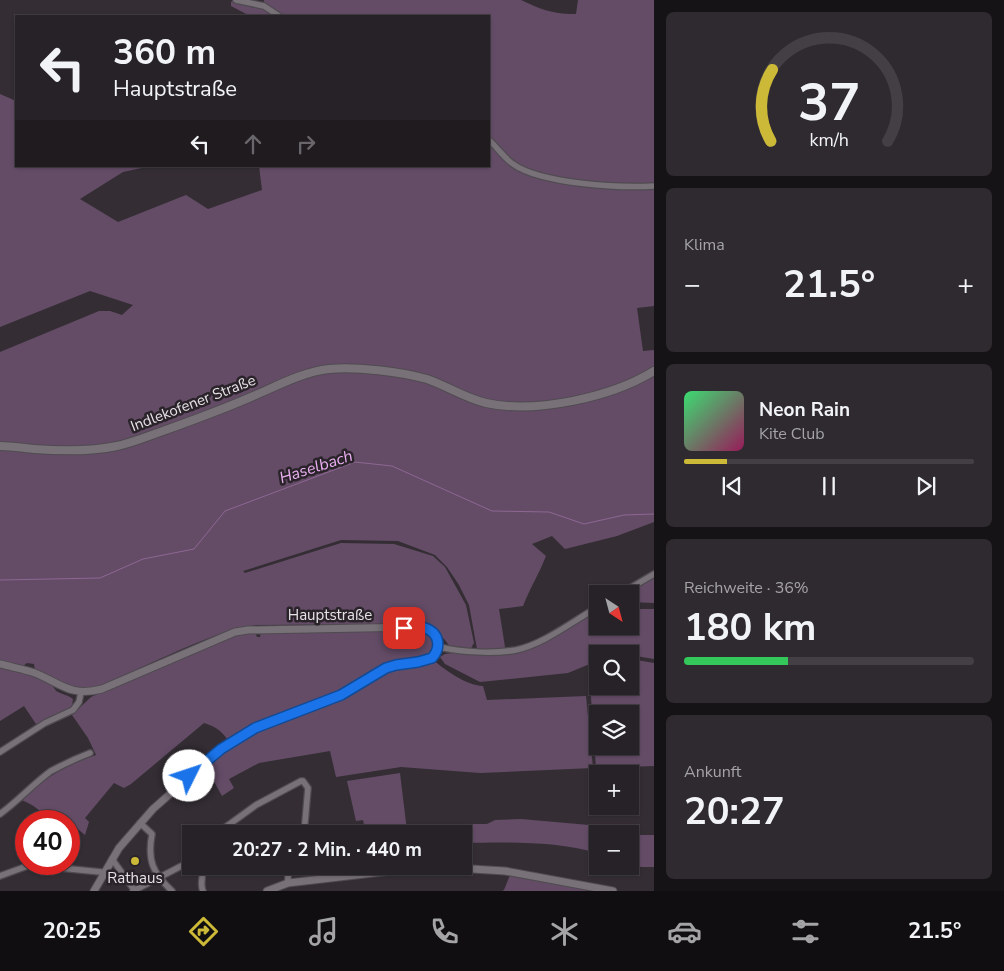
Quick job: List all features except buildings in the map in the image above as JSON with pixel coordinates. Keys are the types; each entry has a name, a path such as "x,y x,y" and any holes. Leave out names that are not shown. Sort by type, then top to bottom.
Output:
{"main road":[{"name":"Indlekofener Straße","path":"0,446 67,451 98,450 117,446 206,416 287,381 310,373 330,369 393,372 427,380 460,395 487,403 530,406 559,403 616,390 638,381 654,371"}],"street":[{"path":"236,0 264,6 277,15"},
{"path":"490,141 513,164 529,172 558,179 604,186 654,186"},
{"path":"635,585 654,574"},
{"path":"94,891 125,840 153,809 221,749 240,736 262,725 341,695 386,668 432,658 439,647 482,652 516,650 546,638 589,612"},
{"name":"Hauptstraße","path":"0,664 34,673 66,689 81,692 102,689 235,632 248,630 426,628 432,632 438,641 439,647"},
{"path":"0,752 45,723 73,710 79,702 81,692"},
{"path":"0,814 51,772 69,761 90,753"},
{"path":"228,825 256,805 301,781 308,788 305,825"},
{"path":"140,823 152,834 150,857 152,866 172,891"},
{"path":"112,859 134,891 182,866"},
{"path":"0,876 30,865 105,874"},
{"path":"267,891 288,884 434,867 505,871 613,891"},
{"path":"202,875 201,884 203,891"},
{"path":"288,875 288,884"}],"shaded area":[{"path":"264,0 521,0 548,11 561,14 576,14 578,0 654,0 654,306 637,308 643,351 654,350 654,522 617,536 565,549 552,536 532,544 546,556 523,606 499,609 505,647 503,649 477,649 469,605 447,567 435,555 398,541 341,540 243,571 245,573 341,543 394,544 433,556 445,567 466,605 474,643 470,650 450,647 438,633 421,624 255,625 229,631 204,640 98,687 80,689 68,687 35,670 34,664 27,663 23,666 0,661 0,352 99,311 110,311 122,315 133,305 90,291 0,327 0,94 15,101 15,167 146,167 123,172 80,199 118,222 186,195 208,209 262,190 259,167 490,167 490,15 248,15 231,6 231,2 263,7"},
{"path":"654,578 654,603 639,602 639,587"},
{"path":"639,609 654,609 654,659 639,656 639,645 589,645 589,664 568,673 480,682 445,664 440,657 452,653 506,653 548,640 589,617 589,635 639,635"},
{"path":"386,630 407,633 423,630 431,635 436,643 432,654 425,658 394,661 338,692 251,724 227,739 217,729 204,723 131,784 124,788 114,783 85,818 89,822 85,835 80,831 80,810 38,810 21,800 56,773 74,763 96,755 88,738 72,715 91,697 142,673 237,634 255,632 257,637 260,637 261,631"},
{"path":"433,660 463,680 483,686 487,700 586,696 589,755 592,755 593,765 589,765 589,768 480,773 401,767 336,777 330,751 259,763 229,779 234,788 222,796 205,765 248,734 389,670"},
{"path":"639,660 654,663 654,766 596,765 595,755 639,755 639,705 592,705 591,695 639,695"},
{"path":"0,666 46,680 57,691 73,699 72,706 68,710 36,724 24,706 0,721"},
{"path":"400,773 406,825 364,825 363,820 356,821 347,781"},
{"path":"521,819 589,825 589,851 548,844 472,843 472,825 450,825 487,824 495,820"},
{"path":"639,835 654,835 654,867 639,866"},
{"path":"510,875 600,891 502,891"}],"waterway":[{"name":"Haselbach","path":"0,580 100,578 143,559 194,549 225,511 355,462 392,466 492,511 549,512 584,524 624,515 654,514"}],"place":[{"name":"Rathaus","path":"135,861"}],"route":[{"path":"189,776 221,749 255,728 341,695 386,668 432,658 439,647 438,641 432,632 426,628 404,628"}]}
